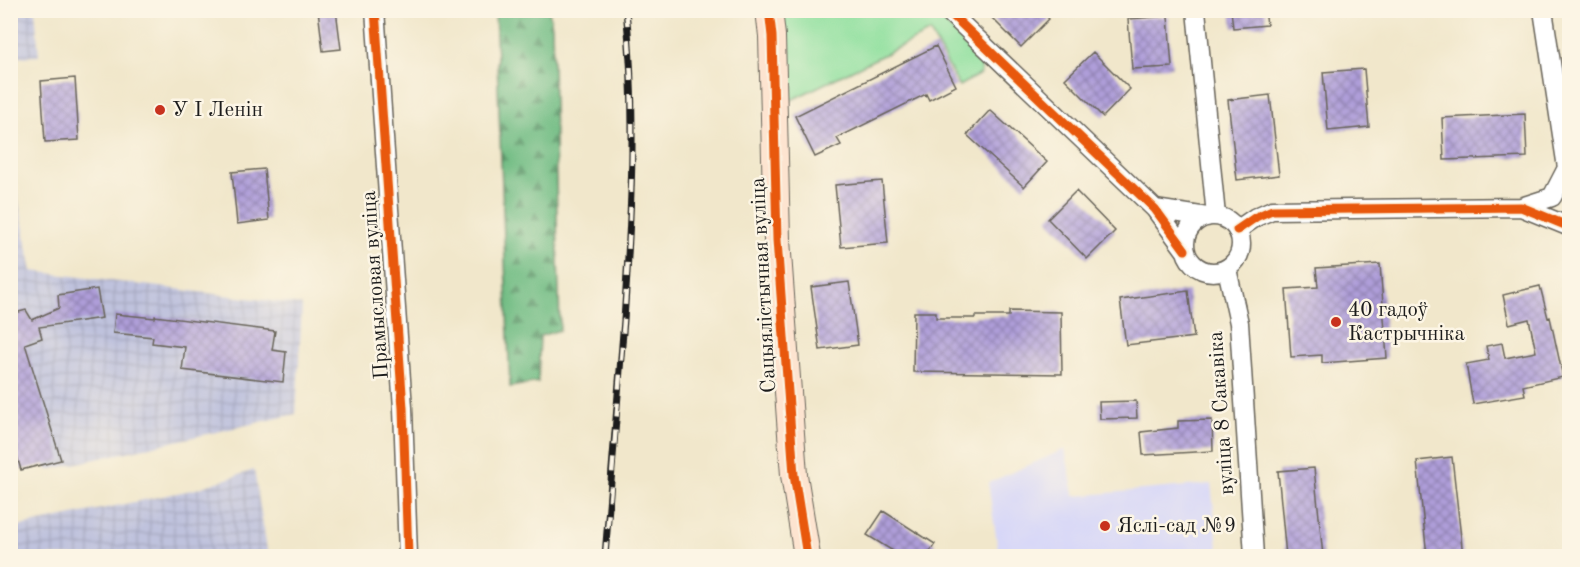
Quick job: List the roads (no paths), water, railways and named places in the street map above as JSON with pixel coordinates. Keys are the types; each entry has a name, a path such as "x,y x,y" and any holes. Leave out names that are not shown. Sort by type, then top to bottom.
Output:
{"street":[{"name":"Прамысловая вуліца","path":"375,10 403,408 408,556"},
{"name":"Сацыялістычная вуліца","path":"769,10 772,36 777,240 794,475 807,556"},
{"path":"947,10 1155,209 1194,265 1210,272 1227,269 1238,256 1241,247 1237,230 1232,223 1211,217 1155,209"},
{"path":"1196,10 1211,217"},
{"path":"1237,230 1256,217 1272,210 1521,207 1552,197 1567,168 1543,10"},
{"path":"1521,207 1569,227"},
{"path":"1185,250 1187,233 1199,220 1211,217"},
{"name":"вуліца 8 Сакавіка","path":"1227,269 1239,323 1254,556"}],"railway":[{"path":"605,556 631,204 631,87 626,10"}],"place":[{"name":"У І Ленін","path":"160,110"},
{"name":"40 гадоў Кастрычніка","path":"1336,322"},
{"name":"Яслі-сад №9","path":"1105,526"}]}
